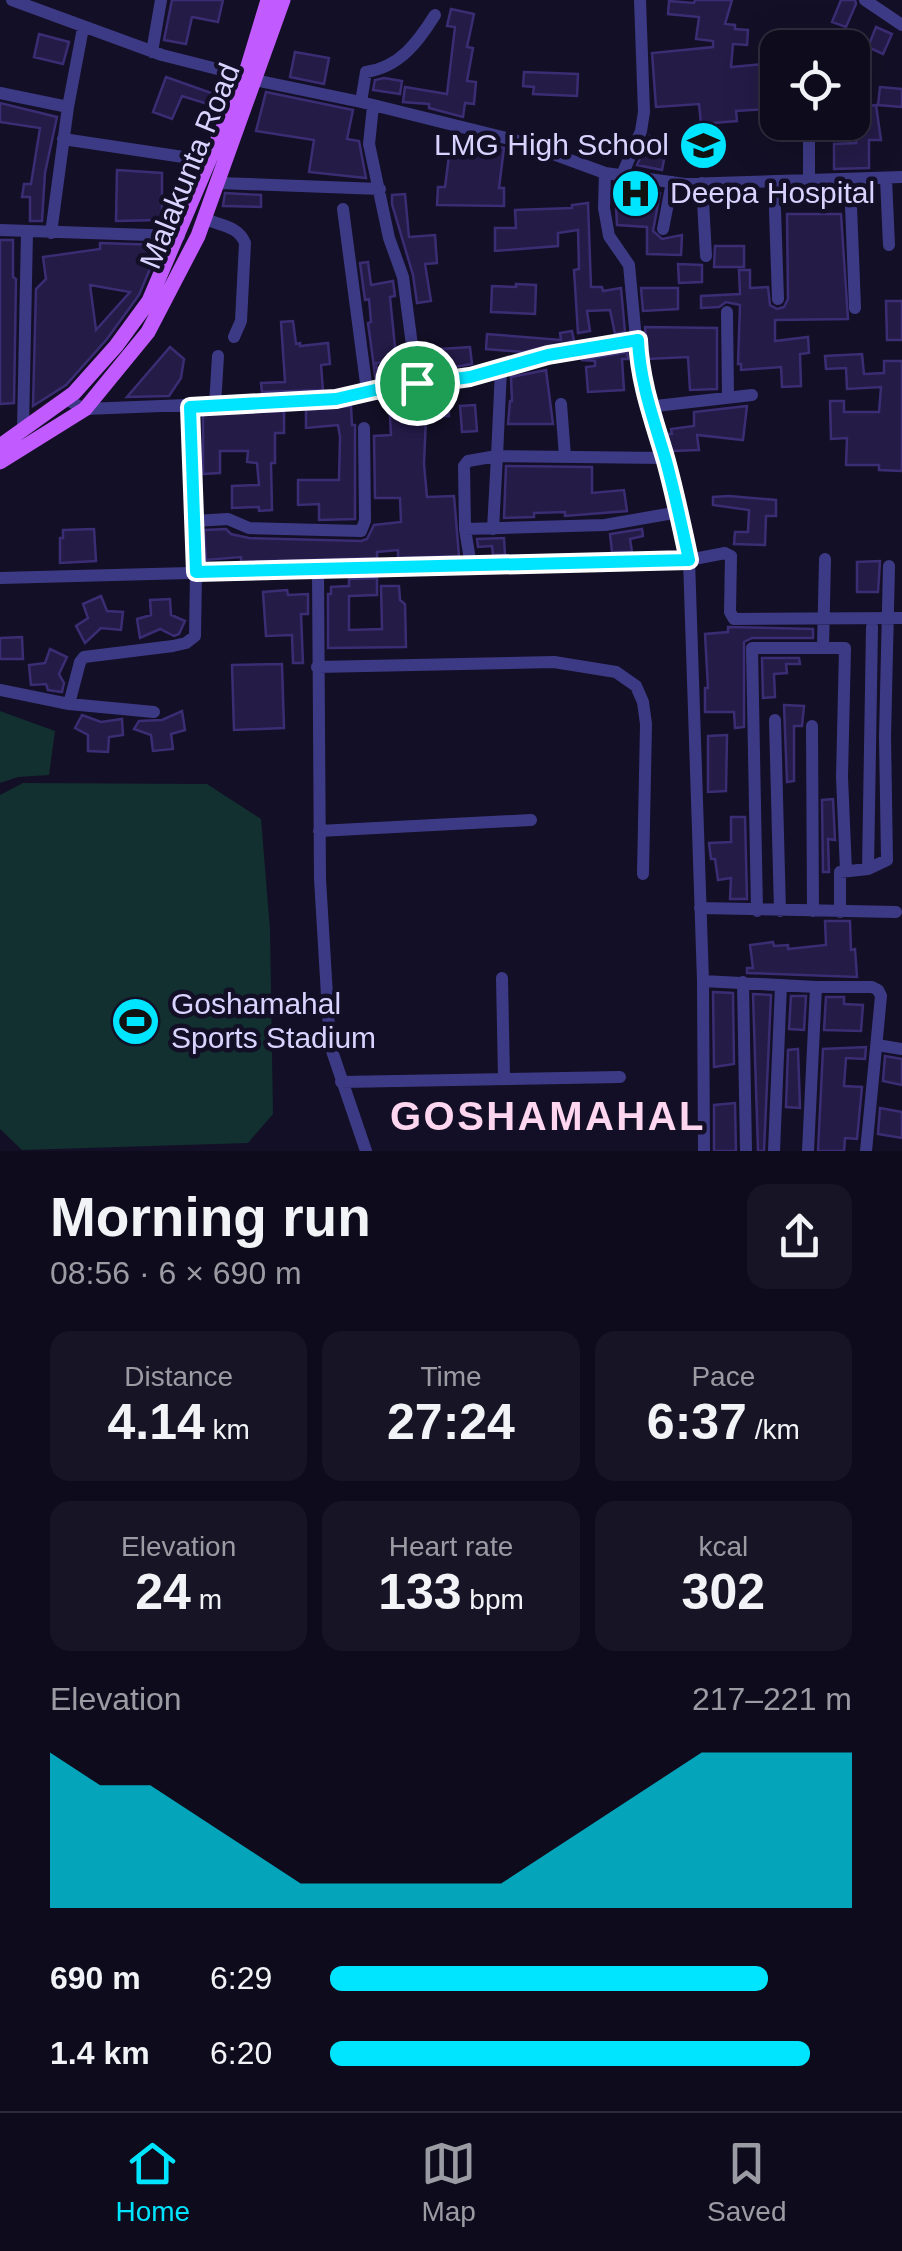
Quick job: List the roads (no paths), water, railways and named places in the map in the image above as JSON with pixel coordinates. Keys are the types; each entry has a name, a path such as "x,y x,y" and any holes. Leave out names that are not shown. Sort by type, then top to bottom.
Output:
{"main road":[{"path":"0,446 65,400 116,346 149,301 250,78 268,0"},
{"name":"Malakunta Road","path":"0,462 85,409 148,332 196,240 250,78 283,0"},
{"path":"178,236 196,240"}],"street":[{"path":"12,0 152,52 518,140 606,174 672,182 902,177"},
{"path":"152,52 161,0"},
{"path":"622,175 641,132 644,112 640,0"},
{"path":"865,0 902,25"},
{"path":"417,383 404,276 389,238 369,144 366,72 380,70 400,59 422,37 435,15"},
{"path":"50,233 83,28"},
{"path":"0,93 68,107"},
{"path":"63,139 210,161"},
{"path":"809,140 810,180"},
{"path":"606,174 604,208 609,236 629,265 639,371 689,560 703,981 704,1151"},
{"path":"886,179 889,244"},
{"path":"774,180 778,299"},
{"path":"850,180 855,308"},
{"path":"218,182 380,189"},
{"path":"663,229 672,182"},
{"path":"702,182 706,256"},
{"path":"344,209 367,391"},
{"path":"204,218 234,228 245,242 240,321 234,337"},
{"path":"0,230 178,236"},
{"path":"23,430 27,232"},
{"path":"727,312 728,398"},
{"path":"65,400 85,409 336,399 470,377 548,355 638,340"},
{"path":"215,405 218,356"},
{"path":"493,529 501,369"},
{"path":"647,407 752,395"},
{"path":"561,404 565,456"},
{"path":"69,704 84,657 173,646 194,636 196,572 190,407"},
{"path":"194,521 234,520 249,528 360,531 365,522 364,428"},
{"path":"471,566 465,528 464,466 468,460 498,456 665,458"},
{"path":"465,528 605,525 679,512"},
{"path":"0,578 689,560 730,554 730,612 734,619 896,618"},
{"path":"823,648 824,560"},
{"path":"840,912 838,878 846,871 868,870 886,860 885,737 896,618 888,566"},
{"path":"318,569 320,831 330,1045 366,1151"},
{"path":"868,870 872,627"},
{"path":"757,911 752,648 845,648 842,777 846,871"},
{"path":"317,667 554,662 616,672 636,686 646,724 642,874"},
{"path":"0,690 69,704 154,712"},
{"path":"775,720 780,911"},
{"path":"812,726 813,911"},
{"path":"320,831 531,820"},
{"path":"700,908 896,912"},
{"path":"502,978 504,1077"},
{"path":"703,981 872,986 878,990 877,1045 866,1151"},
{"path":"743,982 746,1151"},
{"path":"774,1151 780,985"},
{"path":"808,1151 816,987"},
{"path":"877,1045 902,1048"},
{"path":"340,1082 620,1076"}],"place":[{"name":"LMG High School","path":"704,145"},
{"name":"Deepa Hospital","path":"635,193"},
{"name":"Goshamahal Sports Stadium","path":"136,1021"}],"district":[{"name":"GOSHAMAHAL","path":"548,1116"}]}
